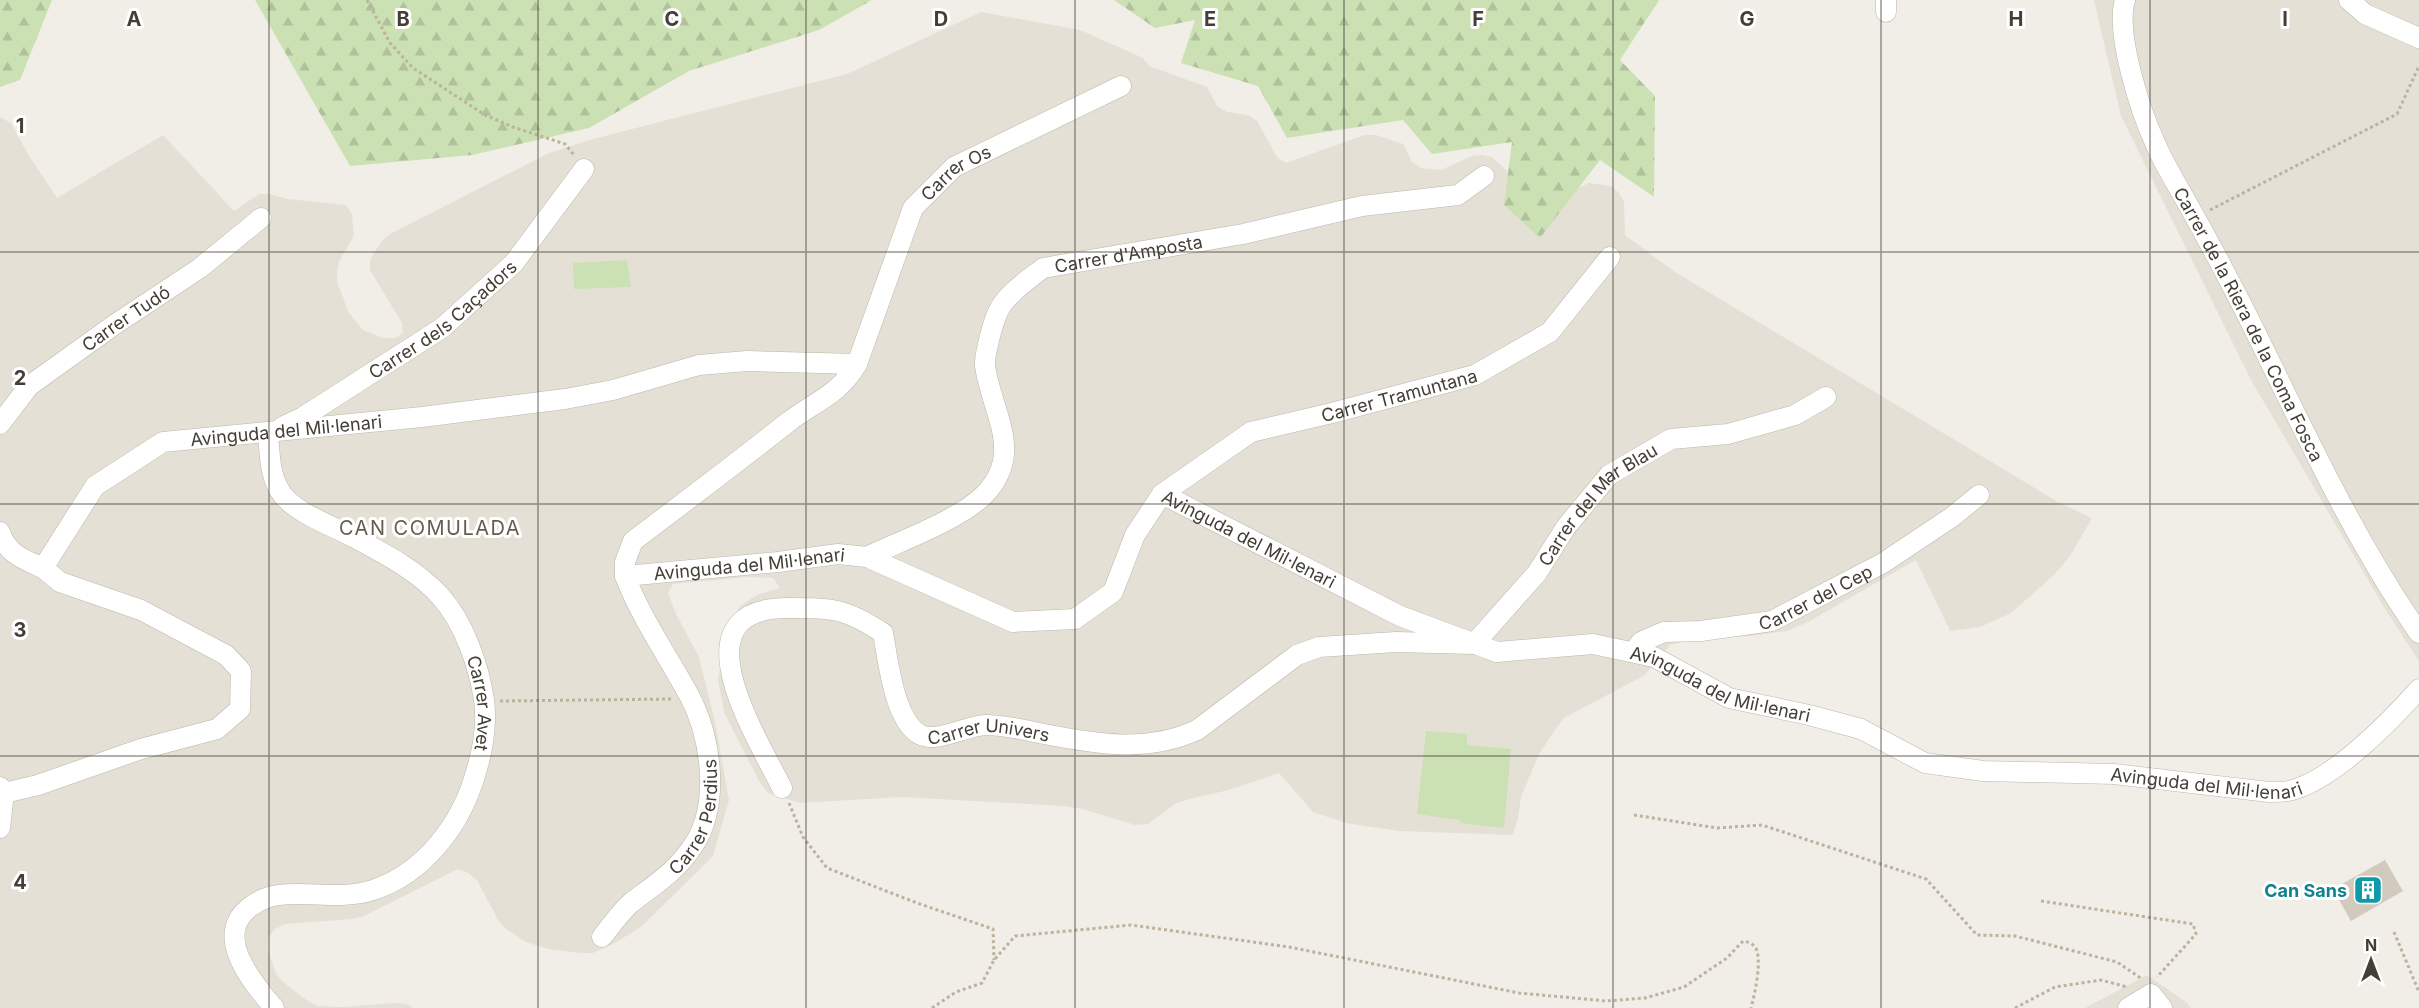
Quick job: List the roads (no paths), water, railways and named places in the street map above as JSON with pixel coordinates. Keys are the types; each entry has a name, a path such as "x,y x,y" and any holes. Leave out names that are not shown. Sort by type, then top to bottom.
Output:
{"street":[{"name":"Carrer de la Riera de la Coma Fosca","path":"2125,0 2123,8 2125,40 2134,80 2156,145 2342,503 2400,606 2419,633"},
{"path":"2349,0 2365,14 2419,38"},
{"name":"Carrer Os","path":"857,364 913,208 954,167 1121,86"},
{"name":"Carrer dels Caçadors","path":"268,433 303,417 442,328 514,263 584,169"},
{"name":"Carrer d'Amposta","path":"867,557 967,510 985,494 1000,474 1005,457 1004,441 985,363 998,311 1019,286 1043,268 1243,234 1362,206 1458,195 1484,176"},
{"name":"Carrer Tudó","path":"0,424 29,386 114,325 200,268 261,218"},
{"name":"Carrer Tramuntana","path":"1162,494 1251,432 1475,375 1550,332 1610,257"},
{"name":"Avinguda del Mil·lenari","path":"43,568 95,486 163,442 268,433 565,399 613,390 699,365 747,361 857,364 848,380 833,393 800,413 633,541 625,562 625,576 838,554 867,557 1013,622 1075,619 1113,592 1135,534 1162,494 1400,616 1474,644 1497,652 1593,644 1654,657 1728,698 1809,715 1861,729 1925,764 1983,771 2114,774 2269,792 2288,791 2307,784 2346,759 2419,689"},
{"name":"Carrer del Mar Blau","path":"1474,644 1537,573 1566,527 1609,475 1671,440 1728,434 1795,415 1826,397"},
{"name":"Carrer Avet","path":"268,433 271,466 275,482 283,496 300,509 394,560 414,573 441,597 462,629 474,660 484,701 484,738 476,774 450,829 426,859 403,877 372,890 341,895 276,895 257,902 242,914 235,930 236,949 243,967 274,1008"},
{"name":"Carrer del Cep","path":"1634,652 1641,642 1664,632 1701,631 1772,621 1883,563 1952,517 1979,495"},
{"path":"0,532 3,541 13,555 43,568 60,582 141,610 226,655 241,670 240,709 217,729 141,749 38,785 2,790 0,828"},
{"name":"Carrer Perdius","path":"602,937 631,903 653,889 676,868 696,842 707,812 711,783 708,755 691,699 637,607 625,576"},
{"name":"Carrer Univers","path":"782,788 731,678 728,642 740,621 760,611 783,608 831,608 859,617 883,633 891,676 904,719 920,735 941,738 969,726 1002,726 1078,741 1122,746 1151,744 1179,738 1197,730 1297,655 1319,647 1396,642 1474,644"},
{"path":"2128,1008 2154,996"}],"place":[{"name":"Can Sans","path":"2368,890"}],"district":[{"name":"CAN COMULADA","path":"430,528"}]}
